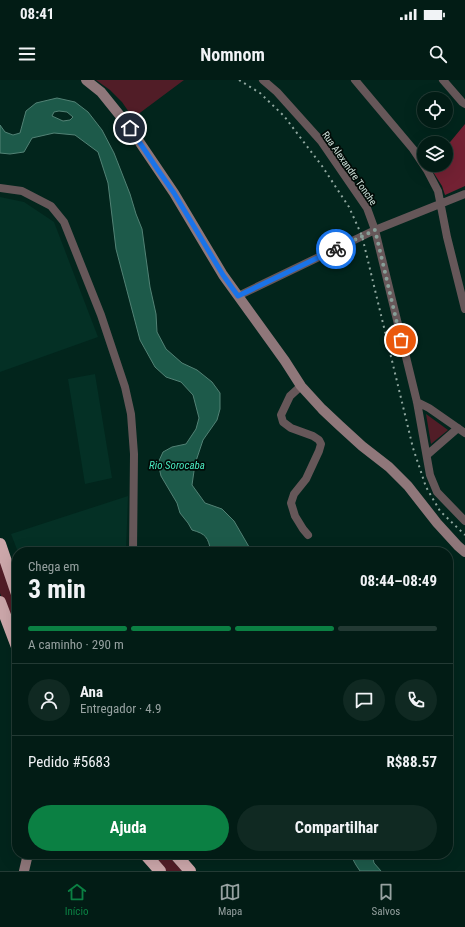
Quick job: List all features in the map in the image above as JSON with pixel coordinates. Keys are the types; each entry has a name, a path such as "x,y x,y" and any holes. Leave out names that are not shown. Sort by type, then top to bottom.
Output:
{"highway":[{"path":"0,544 12,580"},
{"path":"1,610 12,633"},
{"path":"149,859 160,871"},
{"path":"179,859 190,871"}],"main road":[{"path":"86,80 101,92 130,128 174,193 223,275 285,361 301,386 339,425 362,446 389,467 408,486 437,523 465,552"},
{"path":"24,871 27,859"}],"street":[{"name":"Rua Alexandre Tonche","path":"263,80 277,92 321,141 367,208 375,230 417,402 430,475 437,492 465,521"},
{"path":"355,80 413,149 427,170 438,191 447,237 465,309"},
{"path":"443,80 465,104"},
{"path":"0,188 22,191 51,206 64,222 102,315 125,387 131,414 134,454 133,547"},
{"path":"238,296 375,230 465,194"},
{"path":"301,386 290,396 281,415 283,422 291,428 313,436 319,440 321,444 306,479 294,494 291,504 295,516 308,535"},
{"path":"417,402 429,408 462,430 427,454"}],"shaded area":[{"path":"96,80 184,80 133,118 122,102 110,90"},
{"path":"465,124 465,186 445,195 442,186 433,172 453,172 453,139"},
{"path":"0,197 24,202 54,222 98,337 0,372"},
{"path":"95,374 112,478 85,484 68,379"},
{"path":"426,414 448,430 431,444"},
{"path":"128,496 126,547 16,547 11,534"},
{"path":"0,558 12,592 12,625 0,593"},
{"path":"155,859 171,859 182,871 166,871"}],"water":[{"name":"Rio Sorocaba","path":"57,98 75,102 88,112 102,130 114,153 142,229 150,287 156,314 157,332 166,349 182,363 197,370 212,382 220,393 220,409 217,420 203,440 195,464 192,485 205,503 222,509 234,521 249,547 210,547 206,537 192,530 180,513 177,503 161,476 158,463 163,452 172,447 186,444 196,429 199,418 193,395 181,382 166,377 155,367 140,340 116,249 108,183 98,152 75,135 54,133 32,138 24,152 10,154 0,153 0,125 5,132 13,135 20,133 26,111 36,103","holes":["59,111 67,112 73,117 70,120 63,121 52,116 54,112"]},
{"path":"353,859 373,859 374,863 381,871 360,871"}],"railway":[{"path":"239,80 260,93 284,116 322,166 349,207 362,236 413,448 426,487 440,511 465,535"}],"way so far":[{"path":"336,249 375,230 401,340"}],"route":[{"path":"130,128 174,193 223,275 238,296 336,249"}]}
